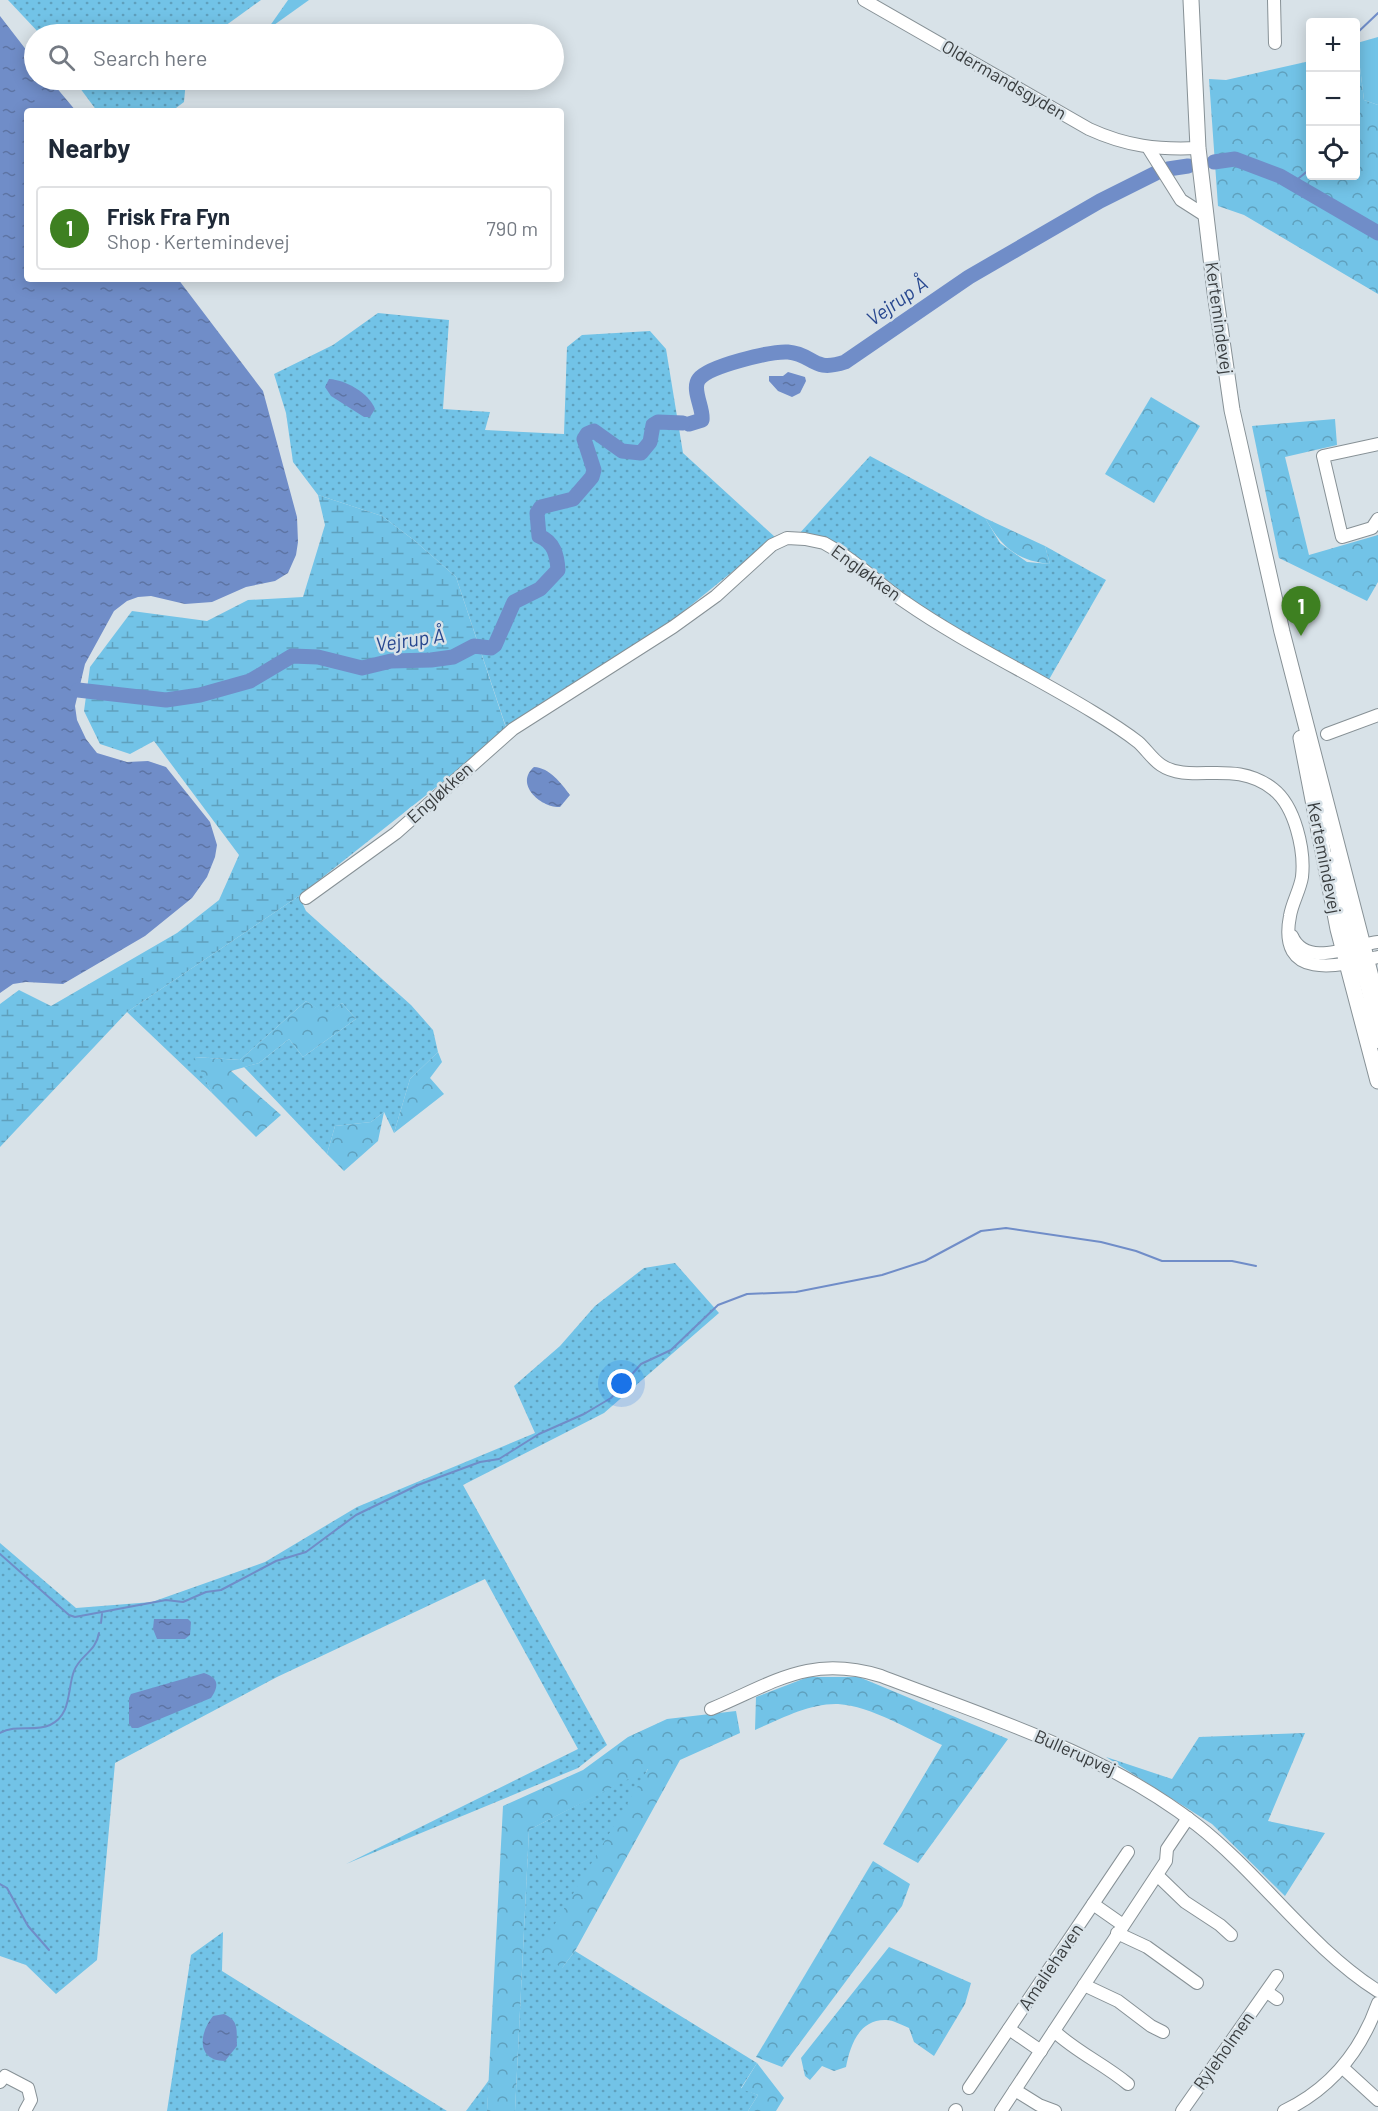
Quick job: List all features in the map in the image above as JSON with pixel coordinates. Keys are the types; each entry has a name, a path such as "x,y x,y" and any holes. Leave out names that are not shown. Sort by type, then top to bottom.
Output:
{"main road":[{"name":"Kertemindevej","path":"1191,0 1198,148 1232,410 1282,632 1338,928 1363,960 1378,1004"},
{"name":"Kertemindevej","path":"1282,632 1323,782 1354,946"},
{"name":"Kertemindevej","path":"1363,960 1378,1081"}],"street":[{"name":"Oldermandsgyden","path":"864,0 1089,129 1115,140 1149,149 1198,148"},
{"path":"1274,0 1275,43"},
{"path":"1149,149 1181,200 1206,216"},
{"path":"1378,444 1323,456 1342,537 1372,528 1378,519"},
{"name":"Engløkken","path":"306,898 396,833 513,729 673,627 716,596 759,554 787,538 805,539 830,546 905,602 1094,712 1134,740 1160,764 1172,770 1242,773 1259,778 1278,794 1294,824 1303,867 1289,930"},
{"path":"1327,734 1378,715"},
{"path":"1289,930 1294,942 1310,952 1321,954 1378,942"},
{"path":"1289,930 1294,952 1306,963 1324,968 1363,960 1378,1042"},
{"name":"Bullerupvej","path":"711,1709 800,1671 833,1667 865,1671 1077,1751 1146,1789 1188,1818 1227,1850 1347,1969 1378,1991"},
{"name":"Amaliehaven","path":"1001,2111 1166,1861 1167,1849 1188,1818"},
{"name":"Amaliehaven","path":"969,2088 1128,1852"},
{"path":"1156,1875 1185,1902 1220,1924 1231,1935"},
{"name":"Amaliehaven","path":"1093,1904 1120,1929 1197,1983"},
{"name":"Ryleholmen","path":"1182,2111 1272,1995 1277,1976"},
{"path":"1084,1985 1118,2001 1151,2026 1163,2032"},
{"path":"1284,2111 1319,2090 1342,2068 1367,2031 1378,2003"},
{"name":"Amaliehaven","path":"1009,2029 1041,2051"},
{"path":"1054,2031 1077,2051 1111,2069 1128,2084"},
{"path":"1342,2068 1378,2100"},
{"path":"0,2082 5,2076 28,2088 31,2100 25,2111"},
{"path":"1015,2090 1039,2105 1055,2111"}],"green space":[{"path":"8,0 261,0 228,24 31,24"},
{"path":"288,0 309,0 275,24 271,24"},
{"path":"1378,37 1378,105 1364,100 1360,42"},
{"path":"1306,62 1306,180 1360,180 1360,67 1364,100 1378,105 1378,294 1244,215 1218,206 1209,79 1226,80"},
{"path":"81,90 185,90 184,102 176,108 95,108"},
{"path":"378,313 449,320 443,409 490,412 485,430 564,434 567,347 582,335 650,331 666,349 683,453 775,537 674,619 506,727 456,577 382,516 318,495 293,462 286,413 274,374 333,345"},
{"path":"1151,397 1200,426 1154,503 1105,474"},
{"path":"1335,419 1337,445 1285,457 1309,555 1378,535 1378,582 1367,601 1279,558 1252,426"},
{"path":"870,456 985,518 1000,543 1027,562 1050,564 1045,546 1106,580 1047,683 917,607 866,566 798,535"},
{"path":"318,495 382,516 456,577 507,731 299,896 127,1012 0,1147 0,1004 19,990 51,1006 177,933 219,900 239,855 154,741 130,754 100,744 84,711 90,667 132,611 207,621 248,600 303,597 325,525"},
{"path":"985,518 1045,546 1050,564 1027,559 1011,550 997,537"},
{"path":"299,896 306,911 411,1005 433,1030 438,1052 410,1079 394,1133 384,1112 371,1122 335,1126 327,1154 244,1067 259,1063 289,1039 303,1057 356,1019 342,1003 326,1015 306,1001 240,1060 195,1057 212,1093 127,1012"},
{"path":"306,1001 326,1014 342,1003 356,1019 303,1057 289,1039 259,1063 231,1071 281,1115 256,1137 212,1093 194,1057 240,1060"},
{"path":"438,1052 442,1062 430,1078 444,1094 394,1133 410,1079"},
{"path":"384,1112 378,1141 344,1171 327,1154 335,1126 371,1122"},
{"path":"675,1263 719,1313 604,1413 463,1485 607,1745 578,1768 346,1864 578,1749 485,1579 277,1677 115,1763 97,1960 56,1994 26,1965 0,1956 0,1543 76,1608 152,1602 265,1562 357,1507 535,1433 514,1386 560,1346 595,1306 644,1268"},
{"path":"808,1677 859,1677 1008,1739 918,1863 883,1844 942,1745 877,1714 838,1704 806,1709 755,1730 756,1697"},
{"path":"736,1711 740,1733 680,1760 575,1951 562,1968 538,1952 648,1769 529,1830 515,2111 487,2111 503,1806 583,1770 628,1737 667,1719"},
{"path":"1305,1733 1268,1821 1325,1833 1285,1896 1212,1824 1106,1757 1172,1779 1199,1737"},
{"path":"648,1768 562,1968 575,1951 757,2063 741,2088 758,2095 748,2111 515,2111 529,1830"},
{"path":"873,1861 910,1884 902,1906 782,2067 756,2057"},
{"path":"223,1932 222,1971 447,2111 167,2111 191,1955"},
{"path":"889,1947 971,1983 965,2004 934,2056 914,2042 909,2028 892,2021 877,2021 869,2024 857,2035 846,2067 834,2071 822,2066 810,2080 805,2076 801,2058"},
{"path":"757,2063 784,2098 776,2111 748,2111 758,2095 741,2089"},
{"path":"489,2080 487,2111 466,2111"}],"water":[{"path":"0,16 24,47 24,90 58,90 73,108 24,108 24,282 180,282 263,391 297,517 298,542 296,555 288,573 275,581 246,587 212,602 185,604 151,596 138,597 127,601 114,611 85,664 75,706 77,720 86,739 97,753 127,762 148,761 166,767 210,822 217,845 215,857 207,877 192,898 145,936 63,984 26,982 13,984 0,993"},
{"path":"788,372 805,377 806,381 800,393 792,397 778,391 769,381 769,376 783,376"},
{"path":"329,379 349,385 368,398 375,409 370,417 364,417 331,396 325,387"},
{"path":"534,767 550,773 570,795 560,807 545,804 532,794 527,781"},
{"path":"154,1619 188,1619 191,1622 190,1635 185,1639 157,1639 153,1629"},
{"path":"204,1673 213,1677 216,1683 211,1698 138,1728 132,1728 129,1724 131,1694"},
{"path":"224,2014 235,2023 237,2036 237,2046 225,2061 209,2056 203,2045 208,2023 213,2016"}],"waterway":[{"path":"1360,30 1378,13"},
{"name":"Vejrup Å","path":"1214,162 1235,159 1280,176 1378,233"},
{"name":"Vejrup Å","path":"1168,169 1188,166"},
{"path":"1293,183 1306,172"},
{"name":"Vejrup Å","path":"689,424 702,420 696,388 699,379 705,374 741,360 780,352 797,353 819,364 834,365 845,362 969,277 1100,201 1156,173"},
{"name":"Vejrup Å","path":"78,690 166,700 200,695 250,681 292,656 318,657 362,668 391,661 453,657 474,646 491,648 495,645 514,602 540,589 558,570 554,550 539,536 537,513 541,507 573,499 592,477 594,470 584,439 587,434 594,431 622,451 641,453 650,442 653,425 658,422 683,423"},
{"path":"0,1554 69,1615 75,1617 166,1600 183,1602 206,1592 221,1590 276,1561 306,1552 356,1515 418,1485 480,1462 499,1459 539,1434 584,1414 611,1398 641,1364 671,1350 718,1305 747,1294 796,1292 882,1275 925,1261 981,1231 1006,1228 1101,1242 1136,1251 1162,1261 1232,1261 1256,1266"},
{"path":"101,1623 102,1614"},
{"path":"0,1733 12,1729 44,1727 57,1721 68,1701 74,1671 95,1645 99,1633"},
{"path":"0,1884 7,1888 28,1926 49,1950"}],"place":[{"name":"Frisk Fra Fyn","path":"1301,636"}]}
